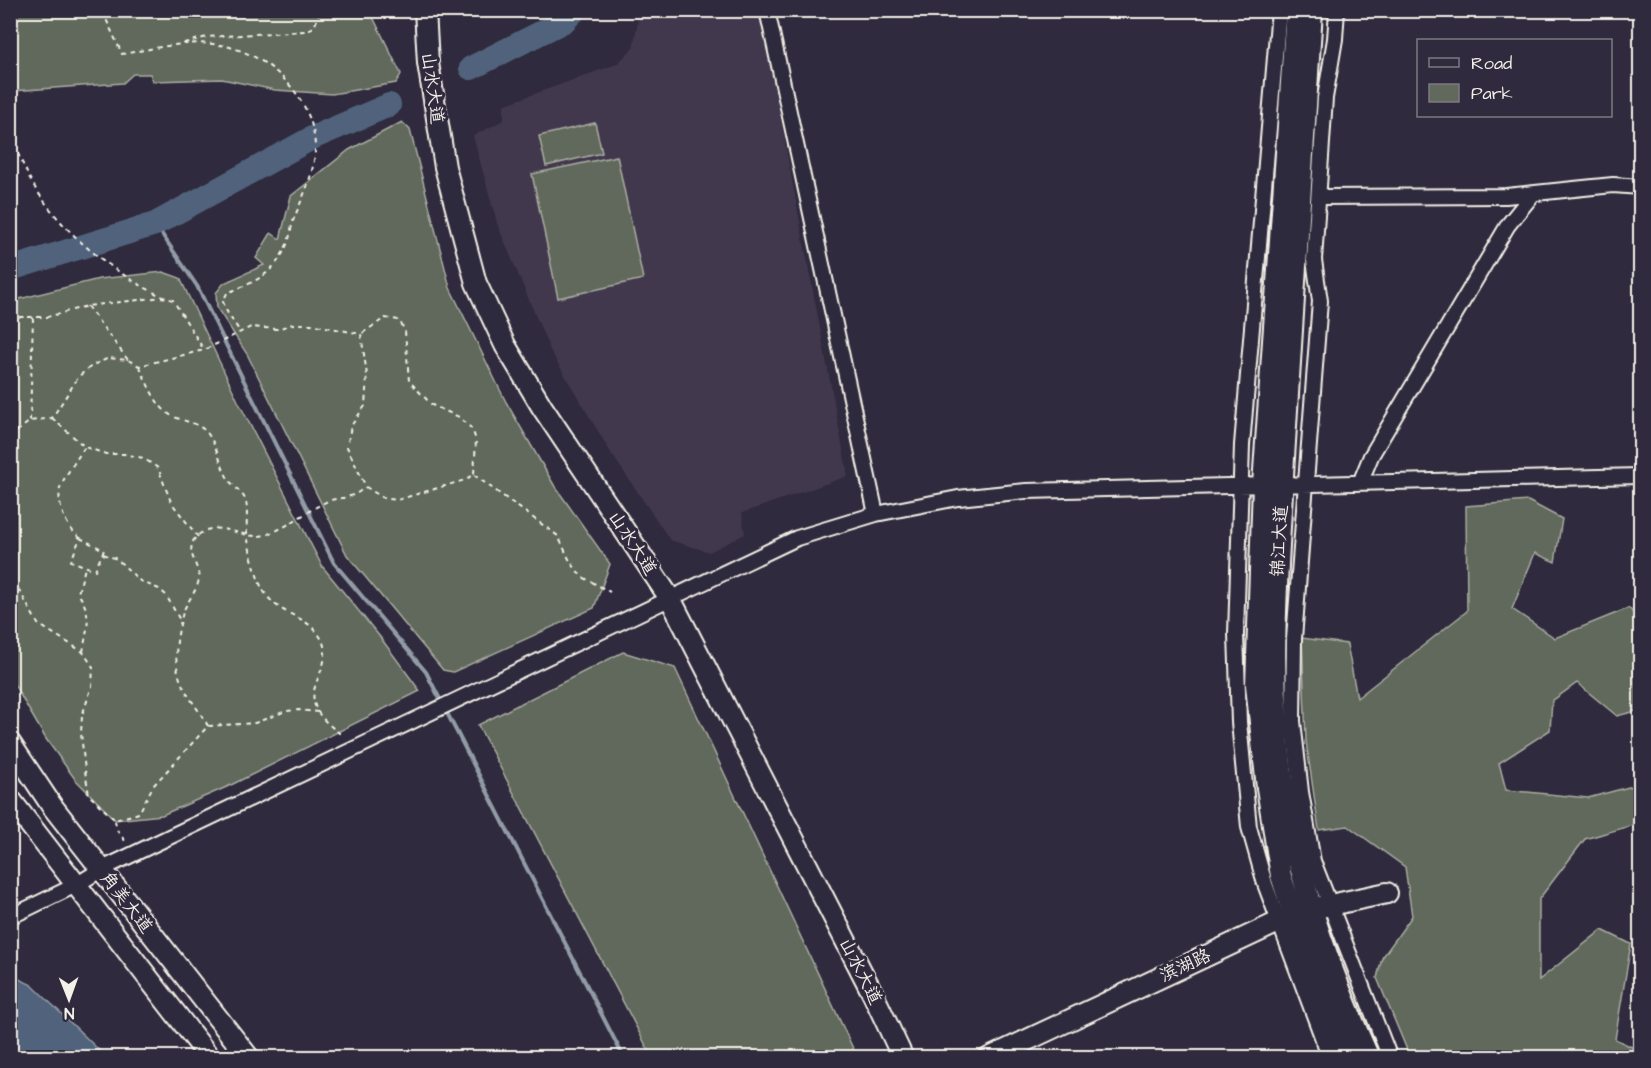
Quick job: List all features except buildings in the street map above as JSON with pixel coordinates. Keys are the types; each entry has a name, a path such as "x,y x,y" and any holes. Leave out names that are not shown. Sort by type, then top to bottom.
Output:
{"street":[{"name":"山水大道","path":"425,10 428,63 446,167 476,283 505,345 542,407 671,600 903,1058"},
{"path":"766,10 876,514"},
{"path":"1279,10 1242,445 1236,634 1239,722 1249,827 1265,884 1304,912 1390,1058"},
{"name":"锦江大道","path":"1296,10 1263,485 1256,685 1270,810 1281,876 1329,956 1369,1058"},
{"name":"锦江大道","path":"1312,10 1282,484 1275,631 1276,722 1285,793 1299,870 1309,962 1348,1058"},
{"path":"1330,1058 1304,912 1313,861 1301,792 1293,721 1294,639 1320,301 1314,260 1325,98 1335,39 1337,10"},
{"path":"1318,197 1533,194 1613,185 1641,187"},
{"path":"1360,483 1371,456 1508,225 1533,194"},
{"path":"10,917 76,885 102,869 453,704 797,538 876,514 958,498 1026,491 1641,476"},
{"name":"角美大道","path":"10,743 52,806 249,1058"},
{"name":"角美大道","path":"10,799 210,1058"},
{"name":"滨湖路","path":"989,1058 1304,912 1387,893"}],"path":[{"path":"92,10 106,19 122,54 207,37 305,31 314,27 321,10"},
{"path":"181,44 214,44 240,50 277,72 298,95 310,117 315,149 313,172 294,218 288,241 279,260 260,279 227,293 223,302 241,333"},
{"path":"10,137 31,180 62,224 103,261 152,292 173,300 204,351"},
{"path":"10,317 47,317 87,306 163,297"},
{"path":"87,306 128,360"},
{"path":"30,421 33,317"},
{"path":"139,366 204,351 251,327 277,328 293,324 310,324 361,334 386,318 399,320 405,330 409,381 432,405 459,417 472,429 476,440 474,474"},
{"path":"361,334 367,375 365,406 351,426 347,447 366,488 383,498 397,500 465,480 474,474"},
{"path":"52,418 79,376 93,365 109,358 128,360 139,366 161,406 173,416 190,421 206,432 216,448 229,480 246,501 247,535 260,584 269,600 308,624 319,635 326,661 315,683 314,693 318,712 341,735"},
{"path":"10,437 30,421 52,418 85,447 106,454 124,454 143,458 158,468 171,502 198,537"},
{"path":"80,538 71,561 95,570 104,550 80,538 67,524 60,498 60,487 85,447"},
{"path":"474,474 558,536 570,561 581,576 610,592"},
{"path":"208,726 178,676 176,652 186,604 199,580 191,560 191,553 198,537 209,530 220,529 260,536 273,532 327,501 351,496 366,488"},
{"path":"10,494 14,515 10,550"},
{"path":"103,554 117,558 140,581 159,589 166,596 181,622"},
{"path":"83,652 88,609 78,593 85,567"},
{"path":"10,574 38,624 83,652 93,667 92,686 82,716 81,733 89,795 115,820 118,832 135,854"},
{"path":"115,820 139,813 153,786 208,726 255,723 292,711 318,712"}],"shaded area":[{"path":"640,11 760,11 848,476 742,513 745,534 709,552 670,540 611,453 550,350 498,226 473,136 504,120 504,105 617,64 633,48"}],"green space":[{"path":"11,10 370,11 401,74 396,83 332,94 275,90 222,79 153,81 150,74 133,74 123,83 12,91 11,95"},
{"path":"402,122 410,130 450,288 506,402 554,485 610,564 594,608 453,672 443,670 347,555 247,354 217,308 216,293 224,283 264,265 256,258 271,233 280,239 291,196 349,150"},
{"path":"595,123 602,153 546,166 539,136"},
{"path":"617,156 643,279 558,298 532,174"},
{"path":"163,272 180,278 238,401 322,566 380,637 420,691 229,786 162,815 115,820 75,779 46,739 11,679 11,301 99,279"},
{"path":"1528,501 1562,519 1555,562 1535,553 1512,609 1555,638 1629,608 1640,621 1640,710 1617,716 1577,683 1552,701 1550,730 1499,763 1506,790 1588,798 1640,784 1640,823 1585,839 1539,899 1539,980 1602,930 1631,944 1615,1039 1640,1051 1640,1057 1410,1057 1377,978 1382,958 1412,916 1405,867 1348,826 1319,830 1306,741 1302,638 1347,644 1357,698 1467,611 1466,506"},
{"path":"623,652 675,668 857,1057 652,1057 478,725"}],"water":[{"path":"11,975 32,985 106,1057 18,1057 11,1046"}],"waterway":[{"path":"471,68 564,21 575,10"},
{"path":"10,269 155,224 312,138 389,105"},
{"path":"155,224 197,286 334,563 426,672 624,1058"}]}
